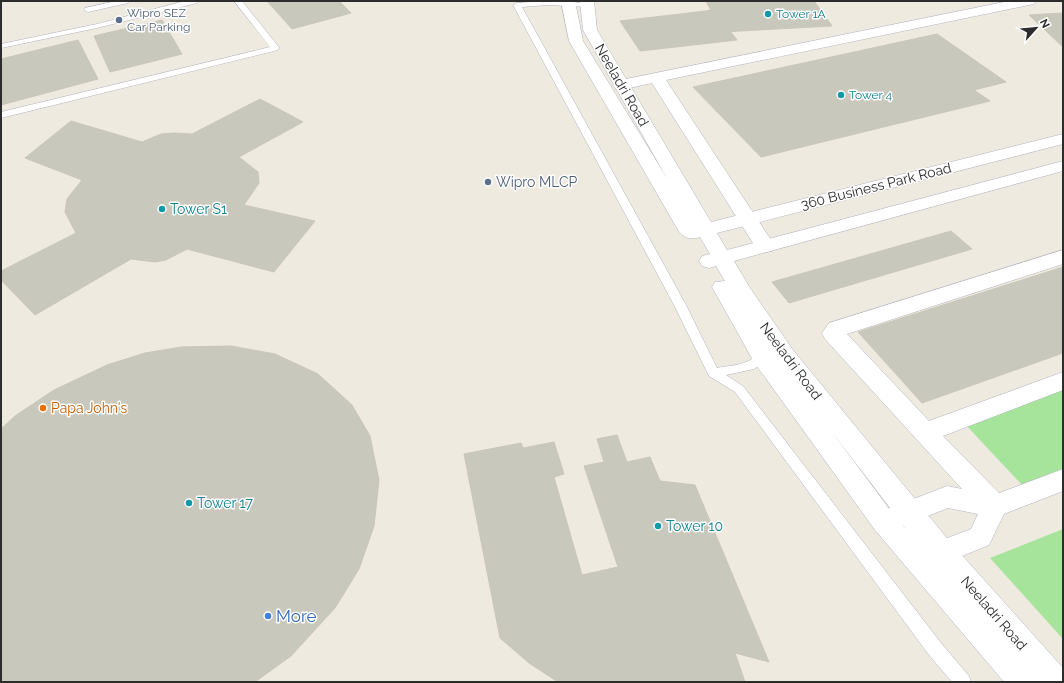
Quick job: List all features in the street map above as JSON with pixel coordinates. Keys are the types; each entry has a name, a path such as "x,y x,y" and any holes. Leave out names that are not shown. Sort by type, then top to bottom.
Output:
{"main road":[{"path":"621,85 657,79 1029,1"},
{"name":"Neeladri Road","path":"578,3 590,30 621,85 698,232 714,260 742,293 766,359 884,522 930,557 1055,682"},
{"name":"Neeladri Road","path":"578,3 576,41 698,232"},
{"path":"657,79 765,246"},
{"name":"360 Business Park Road","path":"698,232 1063,139"},
{"name":"360 Business Park Road","path":"714,260 1063,166"},
{"path":"995,506 833,333 837,329 1063,257"},
{"name":"Neeladri Road","path":"766,359 909,512 930,557 1024,682"},
{"path":"925,433 1063,381"},
{"path":"884,522 947,497 995,506 1063,480"},
{"path":"930,557 980,537 995,506"}],"lane":[{"path":"88,10 125,1"},
{"path":"1,46 97,26 194,1"},
{"path":"1,115 274,48 238,1"},
{"path":"578,3 517,5 680,305 713,373 739,389 935,649 963,682"},
{"path":"713,373 766,359"}],"green space":[{"path":"1063,387 1063,470 1023,486 964,423"},
{"path":"1063,529 1063,639 990,558"}],"building":[{"path":"339,1 351,13 292,29 268,2"},
{"name":"Tower 1A","path":"706,1 814,1 832,26 722,32"},
{"path":"714,10 737,40 640,51 620,21"},
{"path":"1063,13 1063,47 1029,15"},
{"path":"162,20 182,54 110,72 94,36"},
{"name":"Tower 4","path":"937,34 1006,82 974,90 990,101 761,157 693,87"},
{"path":"78,40 98,79 1,105 1,59"},
{"name":"Tower S1","path":"260,99 303,122 239,157 258,172 259,183 244,205 315,221 274,272 187,249 166,260 155,262 131,259 35,315 1,280 1,271 76,233 65,212 67,199 82,180 25,158 71,121 142,142 161,134 192,134"},
{"path":"951,231 972,249 789,303 772,282"},
{"path":"1063,267 1063,353 922,403 858,332"},
{"name":"Tower 17","path":"231,346 275,354 318,374 352,405 370,436 379,480 374,526 359,569 335,608 291,656 255,682 1,682 1,429 15,416 54,390 107,365 145,353 181,347"},
{"name":"Tower 10","path":"617,435 627,462 650,457 660,481 695,485 769,662 735,653 745,682 558,682 529,663 500,638 464,454 521,443 523,448 554,442 564,474 554,477 582,575 618,567 584,466 604,462 597,439"}],"place":[{"name":"Tower 1A","path":"768,14"},
{"name":"Wipro SEZ Car Parking","path":"119,20"},
{"name":"Tower 4","path":"841,95"},
{"name":"Wipro MLCP","path":"488,182"},
{"name":"Tower S1","path":"162,209"},
{"name":"Papa John's","path":"43,408"},
{"name":"Tower 17","path":"189,503"},
{"name":"Tower 10","path":"658,526"},
{"name":"More","path":"268,616"}]}
